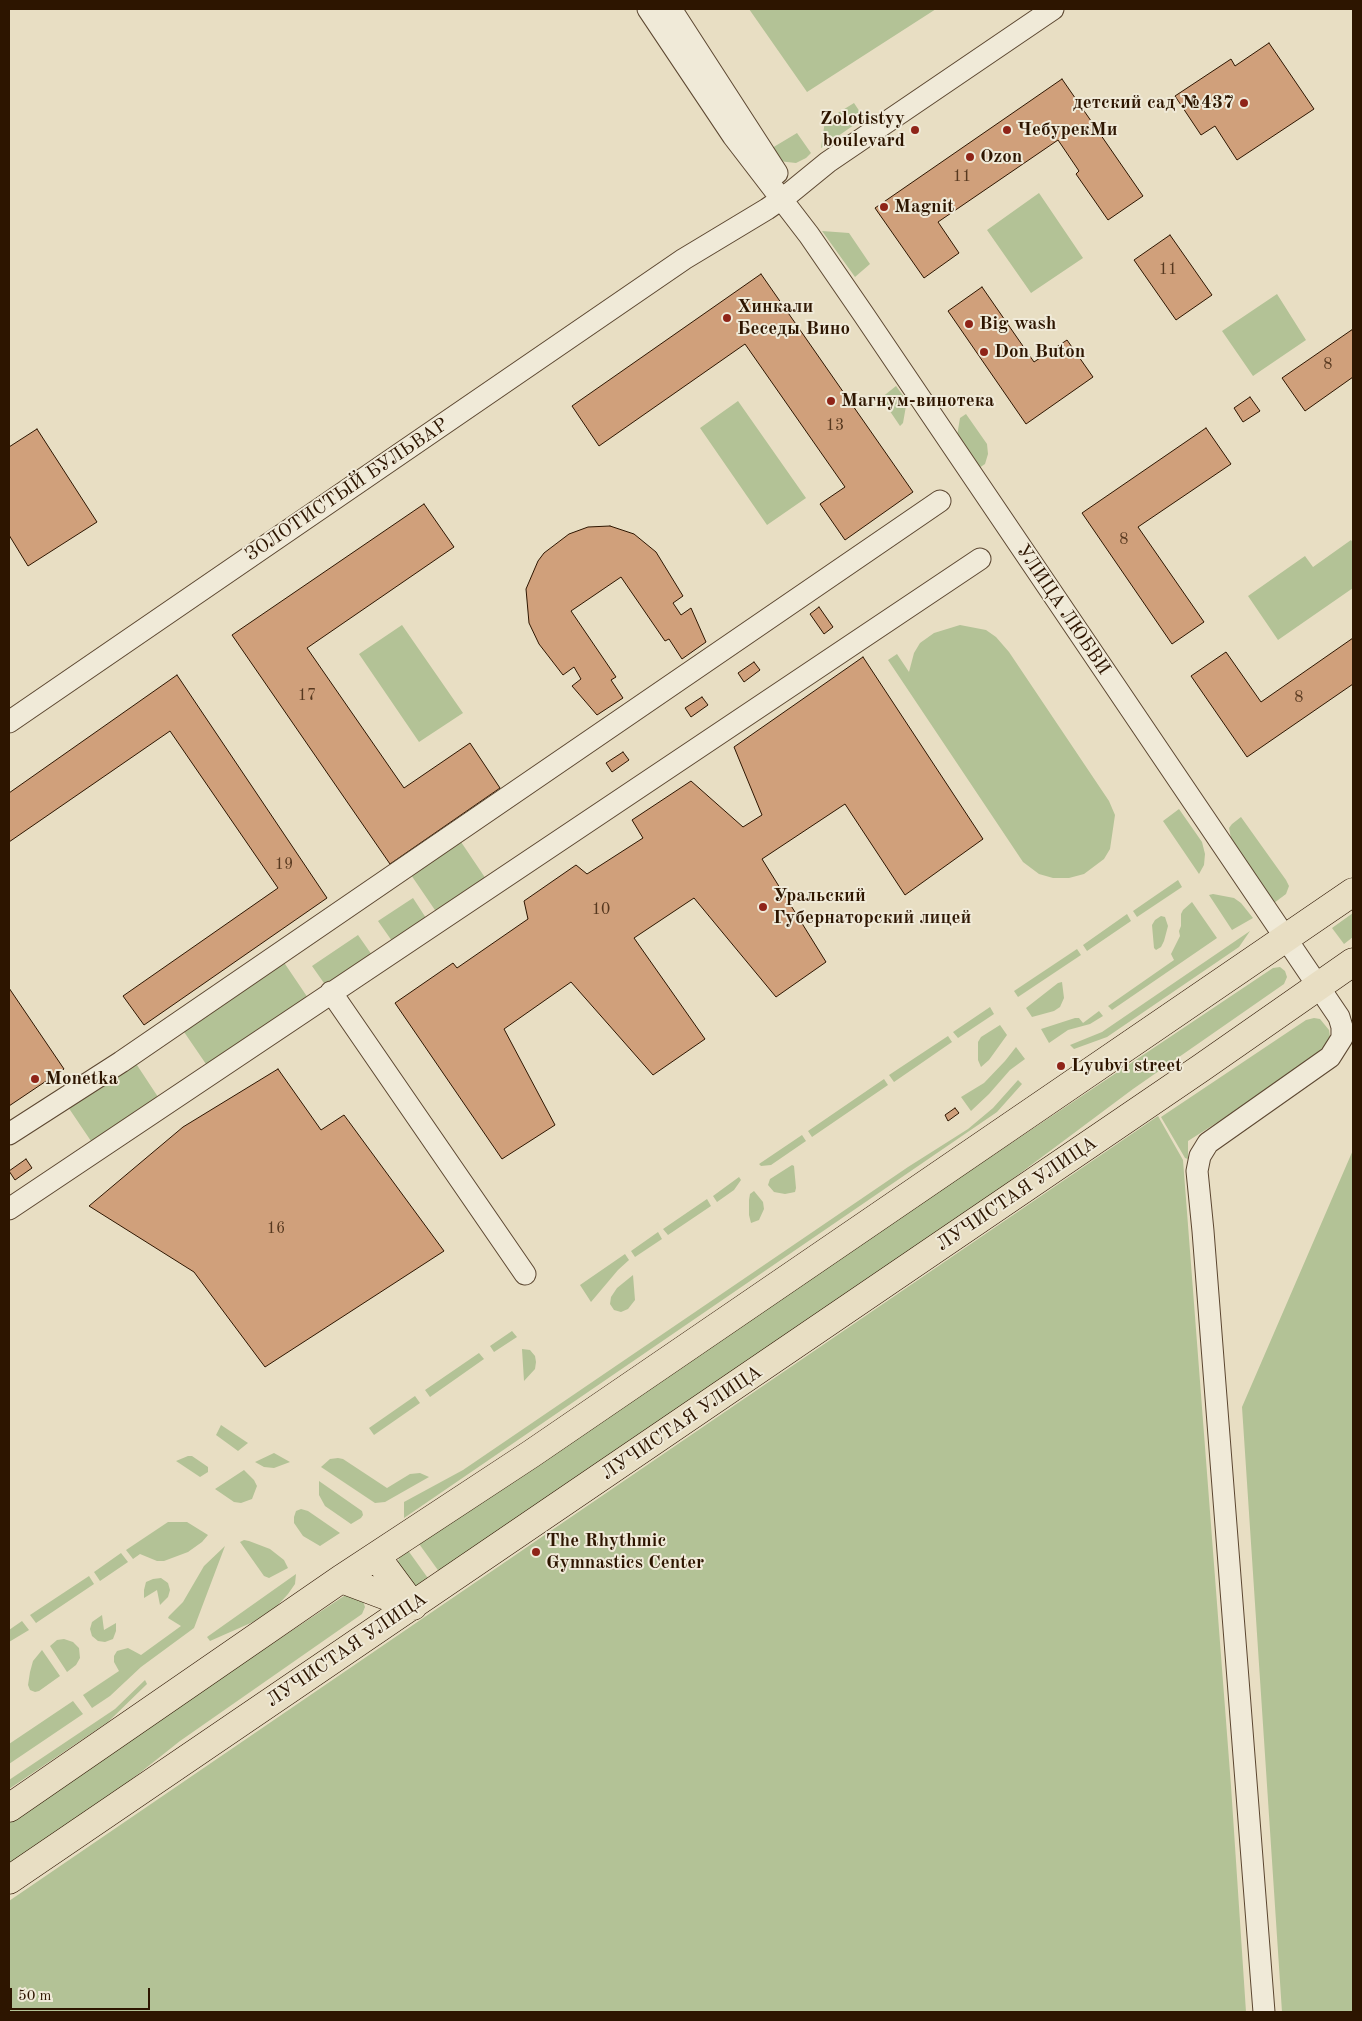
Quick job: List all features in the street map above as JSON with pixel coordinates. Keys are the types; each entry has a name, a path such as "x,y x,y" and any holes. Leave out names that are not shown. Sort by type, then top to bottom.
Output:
{"main road":[{"path":"9,1808 341,1579 539,1449 1353,892"},
{"name":"ЛУЧИСТАЯ УЛИЦА","path":"9,1880 1201,1068 1353,962"},
{"path":"376,1556 413,1606"},
{"path":"341,1579 413,1606"}],"street":[{"path":"648,9 733,136 783,192"},
{"path":"671,9 783,192"},
{"name":"ЗОЛОТИСТЫЙ БУЛЬВАР","path":"9,722 1053,9"},
{"name":"УЛИЦА ЛЮБВИ","path":"783,192 810,236 1339,1017 1342,1033 1337,1048 1330,1057 1208,1143 1200,1156 1197,1171 1264,2012"},
{"path":"9,1134 121,1062 940,501"},
{"path":"9,1209 980,559"},
{"path":"331,992 525,1274"}],"green space":[{"path":"749,9 936,9 807,92"},
{"path":"854,103 864,118 821,148 825,121"},
{"path":"797,133 811,153 806,158 796,163 779,161 767,151"},
{"path":"1039,193 1083,258 1031,293 987,230"},
{"path":"822,231 849,233 870,264 855,277"},
{"path":"1277,294 1306,340 1253,376 1222,331"},
{"path":"896,386 904,397 906,406 903,423 900,426 881,398"},
{"path":"738,401 806,498 767,525 700,428"},
{"path":"966,414 987,444 988,454 985,464 979,468 957,436 960,418"},
{"path":"1351,540 1353,543 1353,588 1278,640 1248,596 1305,556 1313,567"},
{"path":"402,625 463,713 419,742 359,654"},
{"path":"960,625 986,630 996,637 1009,652 1109,801 1115,815 1110,849 1104,859 1084,874 1069,878 1053,878 1039,874 1023,862 888,660 897,654 909,672 914,653 920,643 934,633"},
{"path":"1179,809 1202,842 1205,854 1204,865 1199,874 1163,821"},
{"path":"1241,817 1289,886 1286,894 1274,903 1231,838 1229,828"},
{"path":"459,839 486,879 437,913 409,872"},
{"path":"1178,880 1182,887 1137,917 1133,911"},
{"path":"1209,895 1234,898 1241,903 1253,918 1232,930"},
{"path":"413,898 426,918 392,941 378,921"},
{"path":"1192,902 1217,938 1112,1010 1108,1006 1174,960 1171,954 1180,936 1181,914"},
{"path":"1353,913 1353,937 1344,944 1332,928"},
{"path":"1127,914 1131,921 1087,951 1083,945"},
{"path":"1161,916 1165,917 1168,926 1161,947 1156,950 1154,948 1152,925"},
{"path":"1250,931 1239,947 1107,1037 1074,1049 1070,1045 1102,1032"},
{"path":"358,935 372,955 326,986 312,966"},
{"path":"1077,949 1081,955 1018,997 1014,991"},
{"path":"281,958 308,998 208,1067 180,1026"},
{"path":"1280,967 1285,971 1287,977 1284,984 1133,1089 987,1198 440,1573 417,1541 1273,968"},
{"path":"1062,982 1064,998 1060,1007 1054,1011 1032,1017 1026,1008 1058,983"},
{"path":"990,1007 994,1014 958,1038 953,1032"},
{"path":"1099,1011 1103,1016 1090,1024 1068,1030 1049,1043 1041,1029 1075,1018 1079,1018 1083,1023"},
{"path":"1320,1019 1329,1030 1330,1037 1327,1046 1235,1111 1188,1141 1188,1159 1185,1158 1161,1117 1306,1020"},
{"path":"1000,1025 1007,1035 989,1060 981,1067 978,1060 978,1042 981,1037"},
{"path":"948,1036 952,1042 894,1082 889,1075"},
{"path":"1016,1047 1025,1059 1010,1070 971,1111 961,1097 984,1083"},
{"path":"133,1059 160,1100 93,1144 66,1104"},
{"path":"884,1079 888,1085 812,1137 808,1131"},
{"path":"1018,1080 1022,1084 997,1112 404,1518 404,1502 463,1470 908,1167 968,1129 993,1108"},
{"path":"1158,1116 1183,1160 1231,1786 1246,2012 9,2012 9,1901"},
{"path":"802,1135 806,1141 771,1165 761,1166 759,1164"},
{"path":"1353,1150 1353,2012 1282,2012 1242,1407"},
{"path":"792,1165 794,1166 795,1192 785,1194 774,1192 768,1185 770,1179"},
{"path":"739,1177 741,1180 734,1190 717,1202 713,1196"},
{"path":"754,1191 763,1202 764,1209 759,1220 751,1223 749,1200 750,1194"},
{"path":"707,1199 711,1206 668,1235 663,1229"},
{"path":"658,1232 662,1239 635,1257 631,1251"},
{"path":"625,1254 629,1260 591,1302 580,1285"},
{"path":"633,1275 635,1300 628,1309 621,1312 614,1310 610,1304 611,1297 617,1288"},
{"path":"512,1331 517,1337 494,1352 490,1346"},
{"path":"522,1349 530,1350 535,1356 536,1362 535,1369 524,1381"},
{"path":"479,1353 484,1359 430,1397 425,1390"},
{"path":"415,1396 420,1403 374,1435 369,1428"},
{"path":"221,1425 248,1443 238,1451 216,1435"},
{"path":"274,1453 290,1462 274,1468 264,1467 255,1462"},
{"path":"192,1456 208,1467 208,1472 200,1477 176,1461"},
{"path":"330,1459 343,1459 387,1488 410,1474 420,1473 429,1477 385,1502 375,1503 321,1467"},
{"path":"244,1470 257,1486 252,1499 241,1503 234,1502 215,1489"},
{"path":"319,1481 362,1511 363,1515 361,1518 351,1524 325,1506 319,1495"},
{"path":"301,1509 308,1511 340,1533 320,1546 303,1536 294,1523 296,1511"},
{"path":"168,1522 187,1522 208,1535 188,1552 164,1561 157,1561 140,1554 133,1559 126,1550"},
{"path":"244,1540 270,1549 284,1560 288,1568 269,1578 264,1576 240,1542"},
{"path":"225,1546 194,1628 141,1667 110,1696 92,1708 83,1695 119,1671 114,1662 114,1656 117,1651 128,1648 141,1655 181,1626 168,1618 169,1616 183,1602 204,1566"},
{"path":"407,1549 430,1581 422,1585 413,1585 399,1567 398,1561"},
{"path":"121,1553 128,1562 100,1581 94,1572"},
{"path":"296,1574 295,1584 276,1607 253,1622 210,1641 207,1637"},
{"path":"89,1576 94,1584 36,1623 30,1615"},
{"path":"161,1578 168,1583 170,1590 168,1597 160,1605 157,1590 144,1598 144,1590 146,1582"},
{"path":"350,1592 363,1601 365,1607 362,1614 180,1741 79,1821 9,1867 9,1823 156,1721"},
{"path":"102,1615 104,1630 116,1623 113,1639 105,1642 98,1641 92,1636 90,1629 92,1622"},
{"path":"22,1621 29,1630 9,1642 9,1630"},
{"path":"64,1639 73,1642 79,1648 80,1658 76,1665 67,1672 50,1646 57,1640"},
{"path":"42,1650 60,1676 35,1692 30,1690 28,1685 30,1672 33,1661"},
{"path":"145,1680 147,1684 108,1722 9,1789 9,1780 115,1709"},
{"path":"73,1701 83,1714 9,1764 9,1744"}],"building":[{"name":"детский сад №437","path":"1269,43 1314,109 1237,160 1215,126 1201,135 1175,96 1231,59 1235,66"},
{"path":"1062,79 1143,196 1108,220 1076,174 1079,171 1058,140 938,222 959,253 924,278 875,208"},
{"path":"1170,235 1212,295 1176,320 1134,260"},
{"path":"761,274 913,492 845,540 820,504 845,487 745,344 599,446 572,406"},
{"path":"982,287 1034,362 1067,340 1093,377 1026,424 948,311"},
{"path":"1353,329 1353,377 1305,411 1282,378"},
{"path":"1250,397 1260,411 1243,422 1234,408"},
{"path":"1206,428 1231,464 1138,527 1204,622 1172,644 1082,513"},
{"path":"37,429 97,522 28,566 9,535 9,447"},
{"path":"424,504 454,547 307,648 404,788 470,743 500,788 390,864 232,635"},
{"path":"610,526 634,534 656,552 683,596 673,603 681,615 691,608 706,642 682,659 669,639 665,641 621,577 571,611 616,677 611,680 623,698 597,715 572,686 581,679 574,667 563,675 539,644 529,623 526,589 538,561 544,553 569,534 588,527"},
{"path":"819,607 833,627 824,634 810,614"},
{"path":"1353,638 1353,684 1247,757 1191,676 1226,652 1261,702"},
{"path":"863,657 983,839 905,895 845,804 762,859 826,962 776,997 694,898 634,938 705,1039 653,1075 571,982 504,1029 555,1125 502,1159 395,1003 453,963 457,968 528,919 524,901 576,865 587,874 643,838 632,820 691,781 743,827 762,815 734,747"},
{"path":"754,662 760,670 744,682 738,673"},
{"path":"177,675 327,898 144,1025 123,996 278,888 170,731 9,842 9,793"},
{"path":"702,697 708,705 691,717 685,708"},
{"path":"623,752 629,760 612,772 606,763"},
{"path":"9,988 64,1069 9,1106"},
{"path":"278,1069 321,1130 344,1115 444,1251 265,1367 194,1272 89,1206 183,1127"},
{"path":"955,1108 959,1113 948,1121 945,1115"},
{"path":"26,1159 32,1168 15,1180 9,1171"}],"place":[{"name":"детский сад №437","path":"1244,103"},
{"name":"Zolotistyy boulevard","path":"915,130"},
{"name":"ЧебурекМи","path":"1007,130"},
{"name":"Ozon","path":"970,157"},
{"name":"Magnit","path":"884,207"},
{"name":"Хинкали Беседы Вино","path":"727,318"},
{"name":"Big wash","path":"969,324"},
{"name":"Don Buton","path":"984,352"},
{"name":"Магнум-винотека","path":"831,401"},
{"name":"Уральский Губернаторский лицей","path":"763,907"},
{"name":"Lyubvi street","path":"1061,1066"},
{"name":"Monetka","path":"35,1079"},
{"name":"The Rhythmic Gymnastics Center","path":"536,1552"}]}
